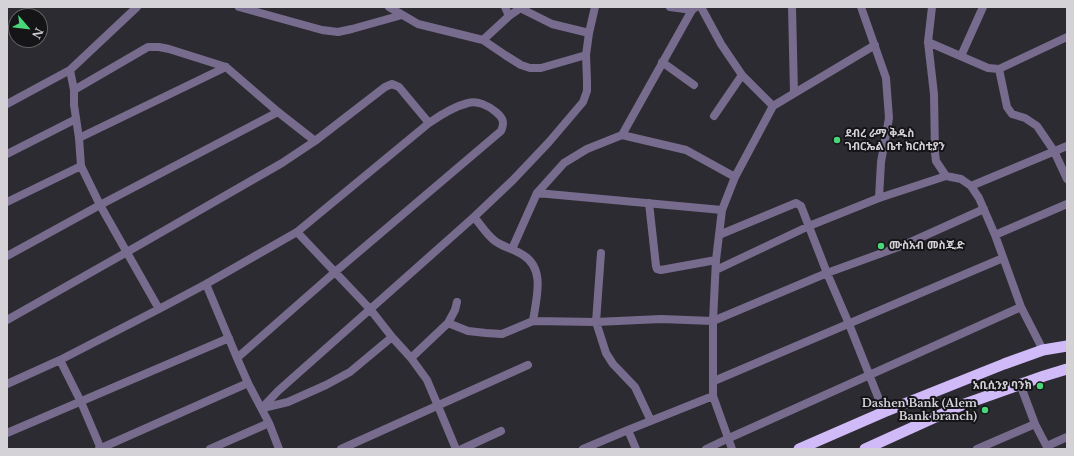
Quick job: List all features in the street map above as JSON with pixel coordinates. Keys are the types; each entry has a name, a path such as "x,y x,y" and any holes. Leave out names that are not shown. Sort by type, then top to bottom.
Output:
{"highway":[{"path":"799,449 884,412 1004,364 1043,350 1067,346"},
{"path":"867,449 962,405 1067,369"}],"street":[{"path":"7,104 70,70 137,7"},
{"path":"238,7 322,30 338,32 402,15"},
{"path":"389,7 418,24 483,40 504,55 521,65 530,68 541,68 586,55"},
{"path":"505,7 509,16"},
{"path":"262,408 278,391 474,217 513,180 549,142 583,102 587,91 586,55 595,7"},
{"path":"622,135 662,62 694,9 670,7"},
{"path":"701,7 721,44 742,75 774,106"},
{"path":"792,7 794,93"},
{"path":"861,7 886,78 889,118 881,162 879,198"},
{"path":"932,7 928,42 934,94 936,161 946,176"},
{"path":"961,56 983,7"},
{"path":"483,40 509,16 521,8 552,24 589,33"},
{"path":"928,42 988,68 999,69 1067,37"},
{"path":"732,449 727,439 713,396 713,321 716,260 722,210 735,176 774,106 875,45"},
{"path":"74,90 148,47 169,49 226,67 278,112 315,141"},
{"path":"662,62 694,85"},
{"path":"79,138 226,67"},
{"path":"999,69 1006,107 1012,114 1025,118 1037,126 1054,151 1067,179"},
{"path":"70,70 74,90 81,166 100,205 159,309"},
{"path":"714,116 742,75"},
{"path":"7,320 282,163 315,141 385,87 392,84 399,87 429,123"},
{"path":"7,384 60,360 159,309 297,232 440,115 469,103 485,105 493,109 501,116 503,126 501,131 335,272 237,358"},
{"path":"7,256 100,205 278,112"},
{"path":"7,154 76,119"},
{"path":"512,249 537,193 564,163 587,149 622,135 686,150 735,176"},
{"path":"971,186 1067,146"},
{"path":"7,202 81,166"},
{"path":"716,270 809,226 879,198 946,176 961,179 971,186 979,198 995,235 1021,307 1043,350"},
{"path":"537,193 722,210"},
{"path":"720,235 796,203 801,206 884,412"},
{"path":"649,204 657,269 661,270 716,260"},
{"path":"995,235 1067,204"},
{"path":"448,323 468,331 502,334 533,321 596,322 661,319 713,321 827,273 904,245 984,209"},
{"path":"474,217 493,239 523,255 532,262 537,274 538,286 533,321"},
{"path":"297,232 370,309 411,358 426,380 456,449"},
{"path":"601,253 596,322 606,353 613,364 635,387 651,421"},
{"path":"714,381 1003,258"},
{"path":"206,284 248,383 262,408 279,449"},
{"path":"411,358 448,323 455,310 457,302"},
{"path":"706,449 1021,307"},
{"path":"262,408 288,402 326,385 350,372 392,337"},
{"path":"7,433 229,338"},
{"path":"60,360 81,402 100,449 248,383"},
{"path":"341,449 528,365"},
{"path":"1020,384 1035,424 1048,448 1067,437"},
{"path":"583,449 713,396"},
{"path":"210,449 269,423"},
{"path":"977,449 1035,424"},
{"path":"628,430 636,449"},
{"path":"462,449 501,431"}],"place":[{"name":"ደብረ ራማ ቅዱስ ገብርኤል ቤተ ክርስቲያን","path":"837,140"},
{"name":"ሙስአብ መስጂድ","path":"881,246"},
{"name":"አቢሲንያ ባንክ","path":"1040,386"},
{"name":"Dashen Bank (Alem Bank branch)","path":"985,410"}]}
